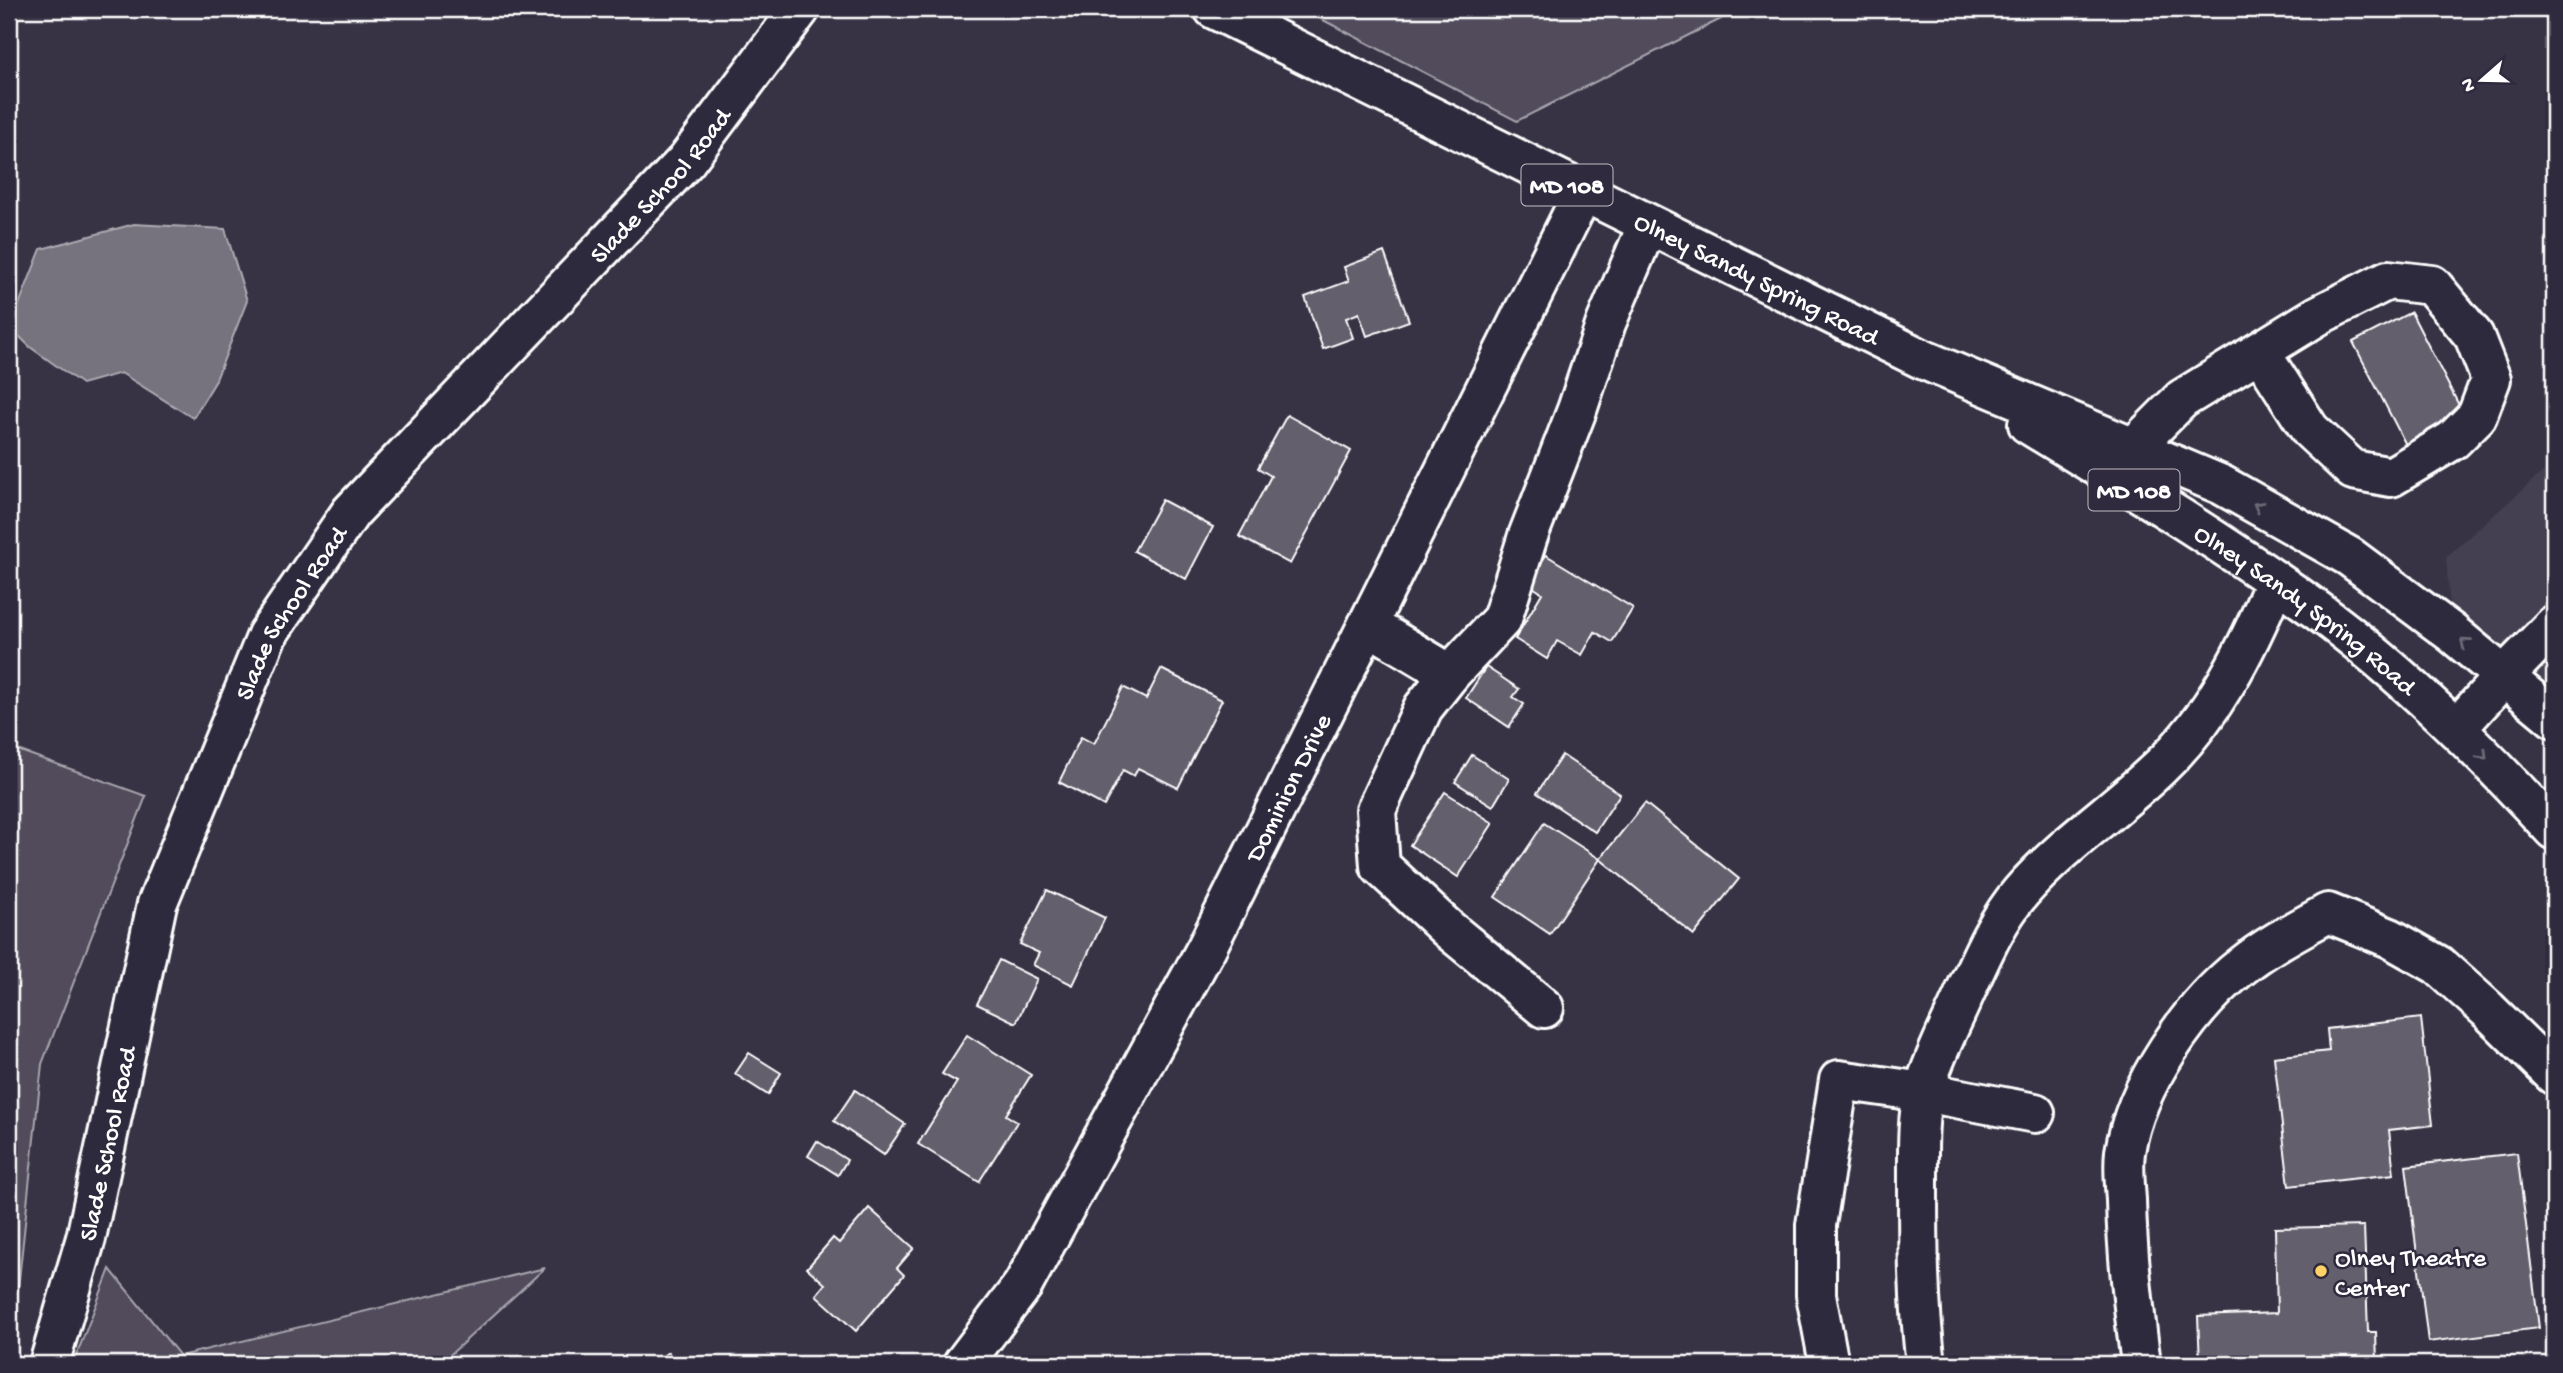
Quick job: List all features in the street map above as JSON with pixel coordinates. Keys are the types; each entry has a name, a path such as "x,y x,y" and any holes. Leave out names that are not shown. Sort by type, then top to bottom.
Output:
{"street":[{"name":"Slade School Road","path":"49,1364 86,1238 157,904 267,635 351,512 686,161 800,9"},
{"name":"Olney Sandy Spring Road","path":"1214,9 1922,359 2222,485 2350,557 2452,633 2554,719"},
{"name":"Dominion Drive","path":"963,1364 1023,1284 1207,947 1583,193"},
{"path":"1544,1009 1448,929 1380,866 1376,810 1423,708 1450,674 1502,619 1528,536 1577,410 1606,323 1648,224"},
{"path":"2133,448 2182,399 2319,315 2388,280 2432,285 2474,336 2491,379 2477,416 2453,440 2391,477 2353,470 2310,429 2260,352"},
{"name":"Olney Sandy Spring Road","path":"1922,359 2198,529 2319,611 2409,684 2497,768 2554,830"},
{"path":"1926,1364 1921,1326 1918,1238 1918,1149 1924,1093 1989,940 2020,893 2064,848 2161,767 2199,723 2231,677 2276,582"},
{"path":"1368,625 1450,674"},
{"path":"2456,729 2554,625"},
{"path":"2141,1364 2127,1253 2125,1152 2140,1102 2162,1056 2200,1007 2241,966 2289,934 2328,913 2390,938 2438,965 2554,1075"},
{"path":"1829,1364 1816,1295 1816,1225 1839,1080 2035,1113"}],"shaded area":[{"path":"1302,9 1741,9 1517,121"},
{"path":"134,224 225,229 247,301 215,382 193,418 121,373 82,384 30,347 10,327 41,249"},
{"path":"2554,462 2554,718 2452,633 2446,557"},
{"path":"9,747 146,796 42,1064 18,1289 9,1314"},
{"path":"545,1268 440,1364 73,1364 110,1269 180,1356"}],"building":[{"path":"1384,252 1409,321 1367,336 1359,313 1346,318 1353,338 1323,349 1305,297 1349,281 1344,267"},
{"path":"2411,312 2465,417 2407,447 2353,342"},
{"path":"1287,415 1351,451 1290,564 1239,536 1271,476 1258,468"},
{"path":"1162,500 1213,527 1186,579 1134,551"},
{"path":"1546,555 1633,608 1612,642 1595,632 1582,655 1557,641 1547,659 1515,639 1542,593 1528,584"},
{"path":"1486,667 1519,689 1513,697 1524,704 1509,727 1466,698"},
{"path":"1161,669 1222,700 1178,788 1138,768 1134,776 1123,770 1104,806 1059,782 1081,737 1094,744 1123,687 1146,699"},
{"path":"1472,755 1509,779 1493,806 1455,782"},
{"path":"1562,755 1620,794 1595,832 1537,793"},
{"path":"1445,792 1493,823 1458,877 1410,845"},
{"path":"1645,803 1739,879 1694,935 1600,859"},
{"path":"1544,823 1600,859 1550,934 1495,897"},
{"path":"1047,890 1105,918 1073,985 1033,965 1039,953 1020,944"},
{"path":"999,960 1037,979 1016,1023 977,1004"},
{"path":"2421,1018 2433,1125 2389,1130 2394,1174 2289,1186 2274,1057 2329,1051 2327,1029"},
{"path":"967,1035 1031,1075 1006,1115 1017,1122 979,1182 918,1144 957,1082 942,1074"},
{"path":"749,1053 781,1073 768,1095 735,1074"},
{"path":"855,1090 905,1124 884,1155 834,1121"},
{"path":"817,1141 847,1160 838,1175 808,1156"},
{"path":"2517,1153 2539,1328 2428,1342 2406,1166"},
{"path":"869,1208 914,1248 897,1268 904,1275 856,1331 816,1295 825,1284 807,1268 833,1238 839,1243"},
{"name":"Olney Theatre Center","path":"2364,1226 2368,1332 2376,1332 2377,1364 2200,1364 2198,1316 2277,1313 2275,1228"},
{"path":"668,1352 678,1364 652,1364"}],"place":[{"name":"Olney Theatre Center","path":"2321,1271"}]}
